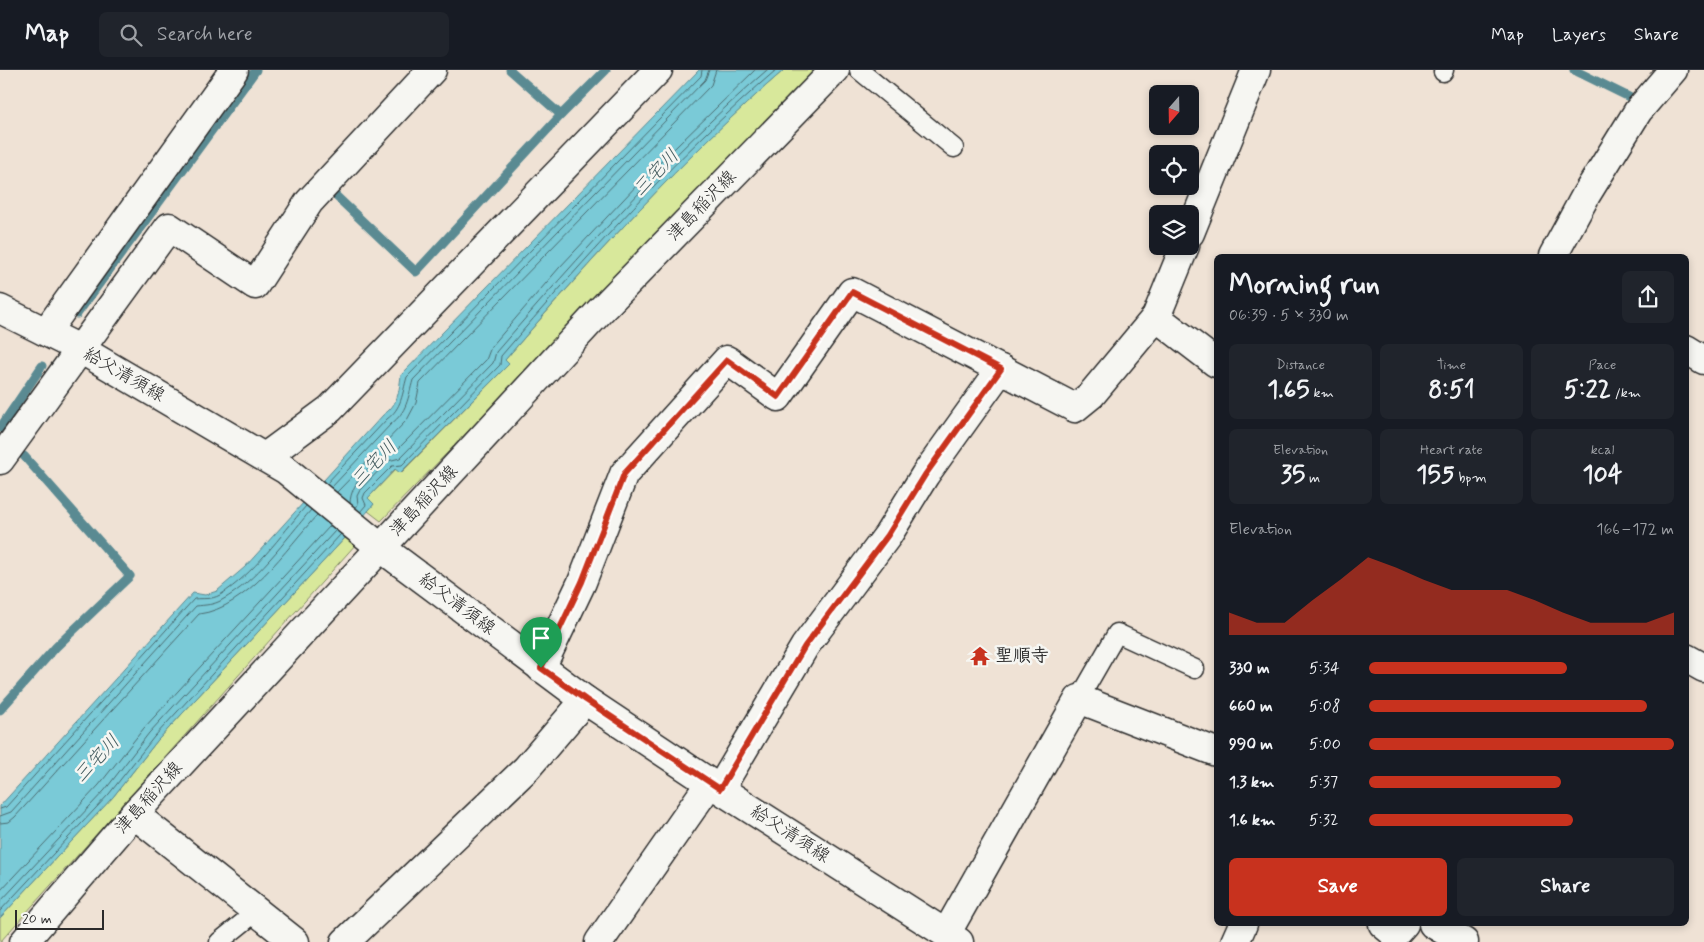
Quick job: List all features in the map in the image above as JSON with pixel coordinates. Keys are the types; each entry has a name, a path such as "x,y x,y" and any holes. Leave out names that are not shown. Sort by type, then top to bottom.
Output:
{"street":[{"path":"46,332 234,70"},
{"path":"0,460 169,227 254,285 309,202 432,70"},
{"path":"276,463 658,70"},
{"name":"津島稲沢線","path":"24,942 134,814 380,548 621,289 835,70"},
{"path":"1199,212 1256,70"},
{"path":"1554,254 1586,195 1638,111 1673,70"},
{"path":"541,668 582,582 624,474 727,360 778,397 852,292 1075,408 1091,395 1156,317 1181,255"},
{"name":"給父清須線","path":"0,309 80,349 276,463 380,548 586,700 715,786 953,938"},
{"path":"1156,317 1214,361"},
{"path":"1689,352 1704,360"},
{"path":"598,942 715,786 805,646 888,535 925,475 1001,369"},
{"path":"1689,660 1704,668"},
{"path":"953,938 1079,699 1214,751"},
{"path":"345,942 526,769 586,700"},
{"path":"134,814 295,942"},
{"path":"1235,942 1242,926"},
{"path":"1385,926 1395,934 1402,926"},
{"path":"1436,926 1464,942"}],"lane":[{"path":"859,70 954,148"},
{"path":"1079,699 1117,632 1195,669"},
{"path":"219,942 256,912"}],"green space":[{"path":"784,70 819,70 381,521 368,511 374,504 368,498 396,469 401,473 509,364 505,360 639,210 710,138"},
{"path":"345,538 356,544 0,942 0,918 113,797 157,741"}],"water":[{"name":"三宅川","path":"699,70 784,70 710,138 639,210 505,360 509,364 400,473 395,469 368,498 374,504 345,538 157,741 113,797 0,918 0,806 193,593 205,595 217,591 245,567 392,407 398,392 401,375"}],"waterway":[{"path":"77,314 256,70"},
{"path":"510,70 561,115"},
{"path":"335,195 416,272 561,115 606,70"},
{"path":"1574,70 1629,97"},
{"path":"0,428 42,366"},
{"path":"0,710 56,647 130,576 24,456"}],"place":[{"name":"聖順寺","path":"980,656"}],"route":[{"path":"852,292 1001,369 925,475 888,535 805,646 720,789 541,668 582,582 624,474 727,360 778,397 852,292"}]}
